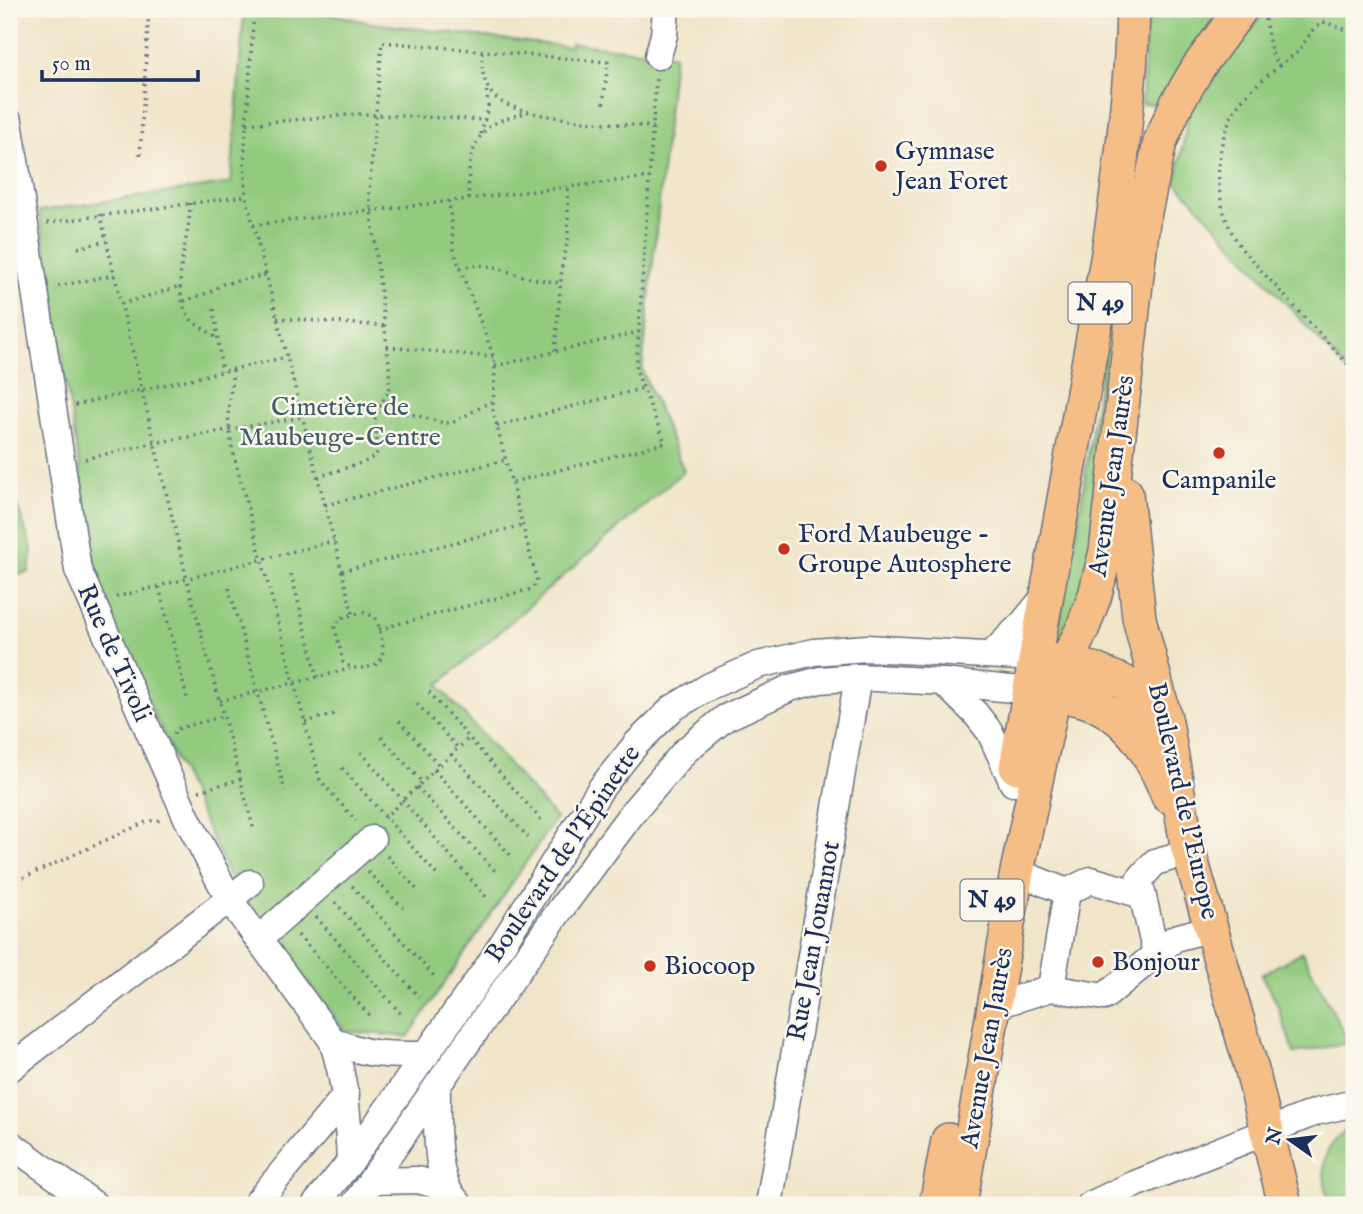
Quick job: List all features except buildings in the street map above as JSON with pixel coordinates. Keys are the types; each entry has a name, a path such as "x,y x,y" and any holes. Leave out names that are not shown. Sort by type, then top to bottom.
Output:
{"main road":[{"name":"Avenue Jean Jaurès","path":"936,1205 1013,783 1051,660 1047,594 1082,406 1119,181 1133,9"},
{"name":"Avenue Jean Jaurès","path":"1051,660 1082,630 1095,595 1106,551 1143,221 1160,142 1177,103 1199,65 1250,11"},
{"name":"Boulevard de l'Europe","path":"1119,432 1139,618 1166,722 1188,848 1212,928 1285,1205"},
{"path":"1051,660 1093,669 1124,682 1166,722"},
{"name":"Avenue Jean Jaurès","path":"960,1205 1017,872 1042,693"},
{"path":"1042,693 1084,700 1103,708 1122,720 1139,738 1159,775 1188,848"}],"street":[{"path":"658,56 664,35 666,9"},
{"name":"Rue de Tivoli","path":"9,122 78,570 194,810 229,899 332,1040"},
{"path":"992,654 1013,635 1047,594"},
{"name":"Boulevard de l'Épinette","path":"315,1205 350,1162 489,965 601,788 637,743 673,708 710,686 758,665 814,652 867,648 992,654 1051,660"},
{"name":"Boulevard de l'Épinette","path":"354,1205 560,910 633,812 685,751 725,718 781,692 820,680 858,677 943,682 1042,693"},
{"name":"Rue Jean Jouannot","path":"769,1205 858,677"},
{"path":"943,682 990,732 1013,783"},
{"path":"1156,954 1139,880 1154,862 1188,848"},
{"path":"259,939 333,872"},
{"path":"1017,872 1067,892 1091,880 1142,895"},
{"path":"9,1069 250,883"},
{"path":"1051,988 1067,892"},
{"path":"994,1006 1051,988 1104,997 1175,938 1212,928"},
{"path":"332,1040 374,1055 426,1055"},
{"path":"332,1040 346,1095 350,1162"},
{"path":"437,1089 436,1138 454,1197"},
{"path":"255,1205 346,1095"},
{"path":"1090,1205 1130,1186 1316,1112 1354,1103"},
{"path":"9,1143 95,1205"},
{"path":"373,1181 418,1180 454,1197"}],"path":[{"path":"140,155 149,9"},
{"path":"254,9 244,162 246,196 353,615"},
{"path":"1250,11 1266,19 1271,51 1279,66"},
{"path":"1354,33 1325,22 1314,28 1298,52 1244,98 1236,109 1222,144 1218,167 1226,219 1232,234 1245,253 1354,371"},
{"path":"492,401 460,420 444,423 396,410 390,401 385,326 369,193 382,42 608,62 603,105"},
{"path":"469,199 469,170 486,121 488,106 481,65 482,51"},
{"path":"512,482 665,443 636,370 658,56"},
{"path":"484,77 496,99 525,113 653,127"},
{"path":"477,145 490,126 525,113"},
{"path":"247,124 359,114 375,117 486,121"},
{"path":"1354,160 1348,176 1354,200"},
{"path":"1348,176 1354,173"},
{"path":"1348,176 1354,181"},
{"path":"253,225 650,177"},
{"path":"555,351 560,283 568,239 568,187"},
{"path":"47,236 46,223 246,196"},
{"path":"379,629 531,589 537,581 492,401 495,366 493,356 460,268 452,236 450,201"},
{"path":"190,203 191,219 181,286 184,301 188,316 218,341"},
{"path":"100,214 187,579 254,830"},
{"path":"78,248 106,241"},
{"path":"460,268 476,265 498,266 523,276 560,283"},
{"path":"54,287 114,275"},
{"path":"184,301 210,292 223,284 266,275"},
{"path":"121,304 181,286"},
{"path":"214,309 222,372"},
{"path":"277,318 385,326"},
{"path":"495,366 639,332"},
{"path":"387,347 493,356"},
{"path":"52,409 287,357"},
{"path":"233,370 229,431 320,780 333,872 370,1016"},
{"path":"318,477 376,456 379,450 375,418 389,388"},
{"path":"497,426 644,388"},
{"path":"80,460 154,443 302,417"},
{"path":"325,505 506,460"},
{"path":"342,571 523,525"},
{"path":"108,599 334,541"},
{"path":"291,574 318,677"},
{"path":"159,587 187,698"},
{"path":"229,588 285,791"},
{"path":"220,701 359,668 380,660 384,649 375,617 363,612 337,621 335,632 343,662 352,668"},
{"path":"429,692 541,820"},
{"path":"417,704 458,748"},
{"path":"305,722 338,713"},
{"path":"172,739 177,729 224,716"},
{"path":"399,721 439,765"},
{"path":"381,737 422,782"},
{"path":"333,872 402,800 469,738"},
{"path":"361,752 486,897"},
{"path":"451,754 528,837"},
{"path":"434,770 512,857"},
{"path":"9,878 23,878 148,821 194,810 197,792 241,779"},
{"path":"417,787 497,873"},
{"path":"333,872 418,892"},
{"path":"333,872 403,908"},
{"path":"333,872 435,977"},
{"path":"333,872 419,997"},
{"path":"333,872 402,1015"}],"green space":[{"name":"Cimetière de Maubeuge-Centre","path":"244,9 310,9 371,23 569,47 571,43 674,55 642,370 684,471 438,685 556,818 408,1037 345,1031 231,880 100,597 39,211 231,183"},
{"path":"1147,9 1223,9 1161,105 1142,104"},
{"path":"1268,9 1354,9 1354,388 1352,376 1176,182 1191,101"},
{"path":"1111,348 1114,353 1088,577 1064,638 1059,639 1057,634 1077,529 1104,351"},
{"path":"15,500 32,548 29,572 9,577 9,502"},
{"path":"1302,952 1349,1043 1294,1053 1276,1001 1261,975"},
{"path":"1354,1124 1354,1200 1344,1205 1329,1205 1325,1159 1334,1141"}],"place":[{"name":"Gymnase Jean Foret","path":"881,166"},
{"name":"Campanile","path":"1219,453"},
{"name":"Ford Maubeuge - Groupe Autosphere","path":"784,549"},
{"name":"Bonjour","path":"1098,962"},
{"name":"Biocoop","path":"650,966"}]}
